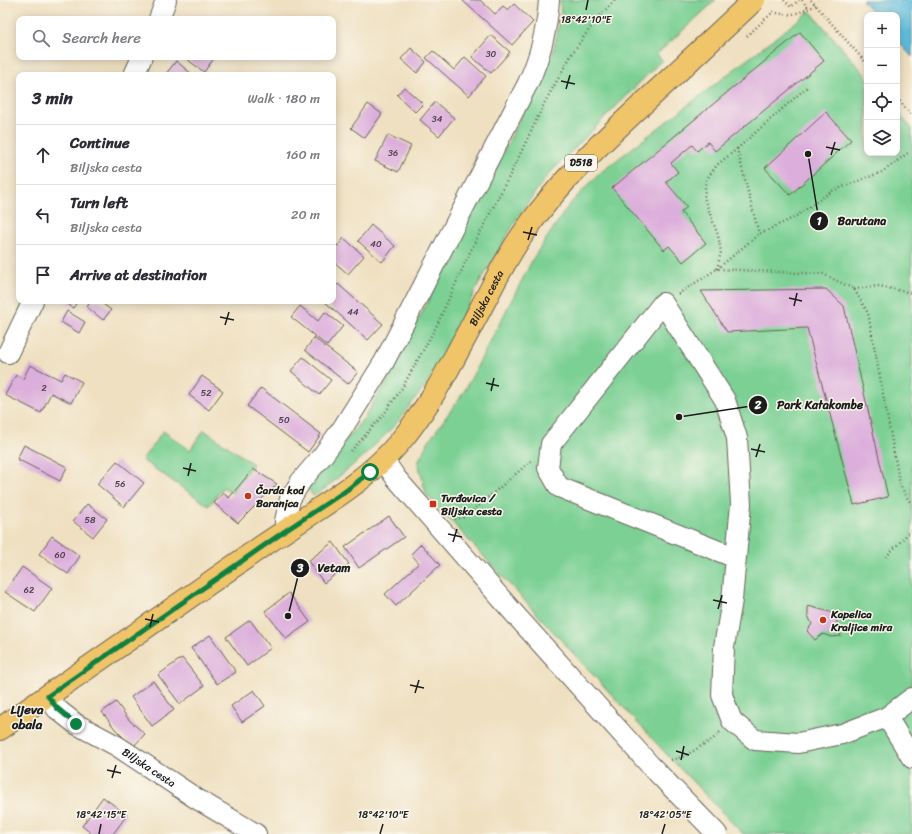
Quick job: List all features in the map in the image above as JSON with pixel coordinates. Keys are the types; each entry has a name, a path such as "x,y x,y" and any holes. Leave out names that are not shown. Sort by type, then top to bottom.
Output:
{"main road":[{"name":"Biljska cesta","path":"0,730 285,531 347,490 370,472 397,445 413,425 433,395 506,260 522,234 540,210 583,161 754,0"}],"street":[{"path":"160,16 166,0"},
{"path":"285,531 285,521 290,498 301,481 342,429 384,362 528,83 536,64 544,37 548,18 549,0"},
{"path":"135,72 141,60"},
{"path":"736,558 559,487 548,468 551,444 663,303 725,400 737,438 741,504 736,558 732,600 724,648 722,695 732,721 755,740 798,743 842,734 887,718 912,698"},
{"path":"8,353 32,304"},
{"path":"383,459 396,478 512,611 650,765 717,834"},
{"name":"Biljska cesta","path":"48,696 57,708 76,724 116,746 197,799 256,834"},
{"path":"887,718 912,758"}],"path":[{"path":"350,451 384,414 402,388 436,327 471,250 512,171 545,102 573,52 596,20 616,0"},
{"path":"784,0 791,7 798,0"},
{"path":"802,0 809,8"},
{"path":"811,0 864,61"},
{"path":"773,12 790,15 798,14 816,5"},
{"path":"717,269 721,252 718,235 704,198 706,180 717,165 807,87"},
{"path":"900,102 912,116"},
{"path":"737,149 759,234"},
{"path":"663,303 717,269 759,234 795,217 832,191 882,172 908,153"},
{"path":"717,269 823,274 854,289 879,286 912,293"},
{"path":"854,289 868,313 900,485 909,501 912,503"},
{"path":"433,521 465,517 551,444"},
{"path":"886,557 912,529"},
{"path":"650,765 685,756 713,739 732,721"}],"green space":[{"path":"560,0 716,0 657,54 662,60 547,176 521,212 480,282 426,385 394,426 365,455 323,490 313,496 307,487 365,417 397,362 553,54 561,14"},
{"path":"810,11 864,74 864,156 900,156 900,115 912,129 912,834 743,834 671,759 426,494 418,462 428,442 464,392 534,257 569,205 600,173"},
{"path":"204,430 253,464 232,493 223,487 209,506 142,460 163,431 190,450"}],"water":[{"path":"862,0 912,0 912,57 900,43 900,12 872,12"}],"building":[{"path":"462,0 480,0 495,14 503,6 508,10 514,4 533,22 512,45"},
{"path":"800,32 824,61 715,151 708,142 697,151 692,145 671,163 678,172 666,182 687,207 681,212 706,243 683,262 669,246 664,250 612,188"},
{"path":"491,35 510,52 491,73 472,57"},
{"path":"411,48 426,62 417,73 401,59"},
{"path":"433,51 454,70 465,57 486,76 469,96 426,58"},
{"path":"188,60 213,60 204,72"},
{"path":"176,61 189,72 167,72"},
{"path":"404,87 423,104 415,112 397,95"},
{"path":"435,102 454,118 439,136 420,120"},
{"path":"368,104 382,114 365,138 351,128"},
{"path":"826,112 851,140 790,195 765,168"},
{"path":"388,135 411,146 398,172 375,161"},
{"path":"371,225 395,246 382,262 358,241"},
{"path":"344,238 364,256 348,274 336,264 336,244 338,246"},
{"path":"338,284 383,324 368,340 327,304 336,304 336,286"},
{"path":"826,289 844,306 888,497 854,505 807,328 727,332 701,291"},
{"path":"68,304 76,304 73,308"},
{"path":"89,304 103,304 111,310 103,320 87,307"},
{"path":"300,306 318,321 325,312 343,326 327,346 291,317"},
{"path":"67,311 85,322 79,333 61,322"},
{"path":"314,338 358,372 348,384 305,350"},
{"path":"303,357 331,380 319,395 291,371"},
{"path":"30,365 61,380 65,373 82,382 71,403 51,393 41,413 5,395 16,375 23,379"},
{"path":"202,376 223,391 209,410 189,395"},
{"path":"261,388 321,434 308,452 247,406"},
{"path":"24,445 67,467 60,481 17,459"},
{"path":"117,461 144,483 124,507 97,484"},
{"name":"Čarda kod Baranjca","path":"253,469 277,484 238,523 214,503 223,493 229,498"},
{"path":"87,504 107,519 93,537 73,521"},
{"path":"389,516 404,537 359,568 345,547"},
{"path":"52,536 80,556 68,574 39,554"},
{"path":"333,542 349,564 324,583 308,561"},
{"path":"421,544 440,565 396,606 385,594 419,563 411,554"},
{"path":"22,567 52,588 35,612 5,592"},
{"path":"289,593 310,622 286,639 265,611"},
{"name":"Kapelica Kraljice mira","path":"808,606 834,613 841,636 831,637 823,634 815,640 807,631 812,624 808,616"},
{"path":"250,620 271,648 247,666 226,637"},
{"path":"210,635 236,672 217,684 191,648"},
{"path":"182,658 204,686 180,704 158,675"},
{"path":"153,681 174,710 152,726 131,697"},
{"path":"254,690 265,706 242,722 231,706"},
{"path":"116,702 130,721 145,734 133,747 116,730 102,712"},
{"path":"103,797 127,815 113,834 92,834 82,826"}],"place":[{"name":"Barutana","path":"808,154"},
{"name":"Park Katakombe","path":"679,417"},
{"name":"Čarda kod Baranjca","path":"248,496"},
{"name":"Tvrđavica / Biljska cesta","path":"433,504"},
{"name":"Vetam","path":"288,616"},
{"name":"Kapelica Kraljice mira","path":"823,620"}],"district":[{"name":"Lijeva obala","path":"27,716"}],"route":[{"path":"76,724 57,708 48,696 285,531 347,490 370,472"}]}
